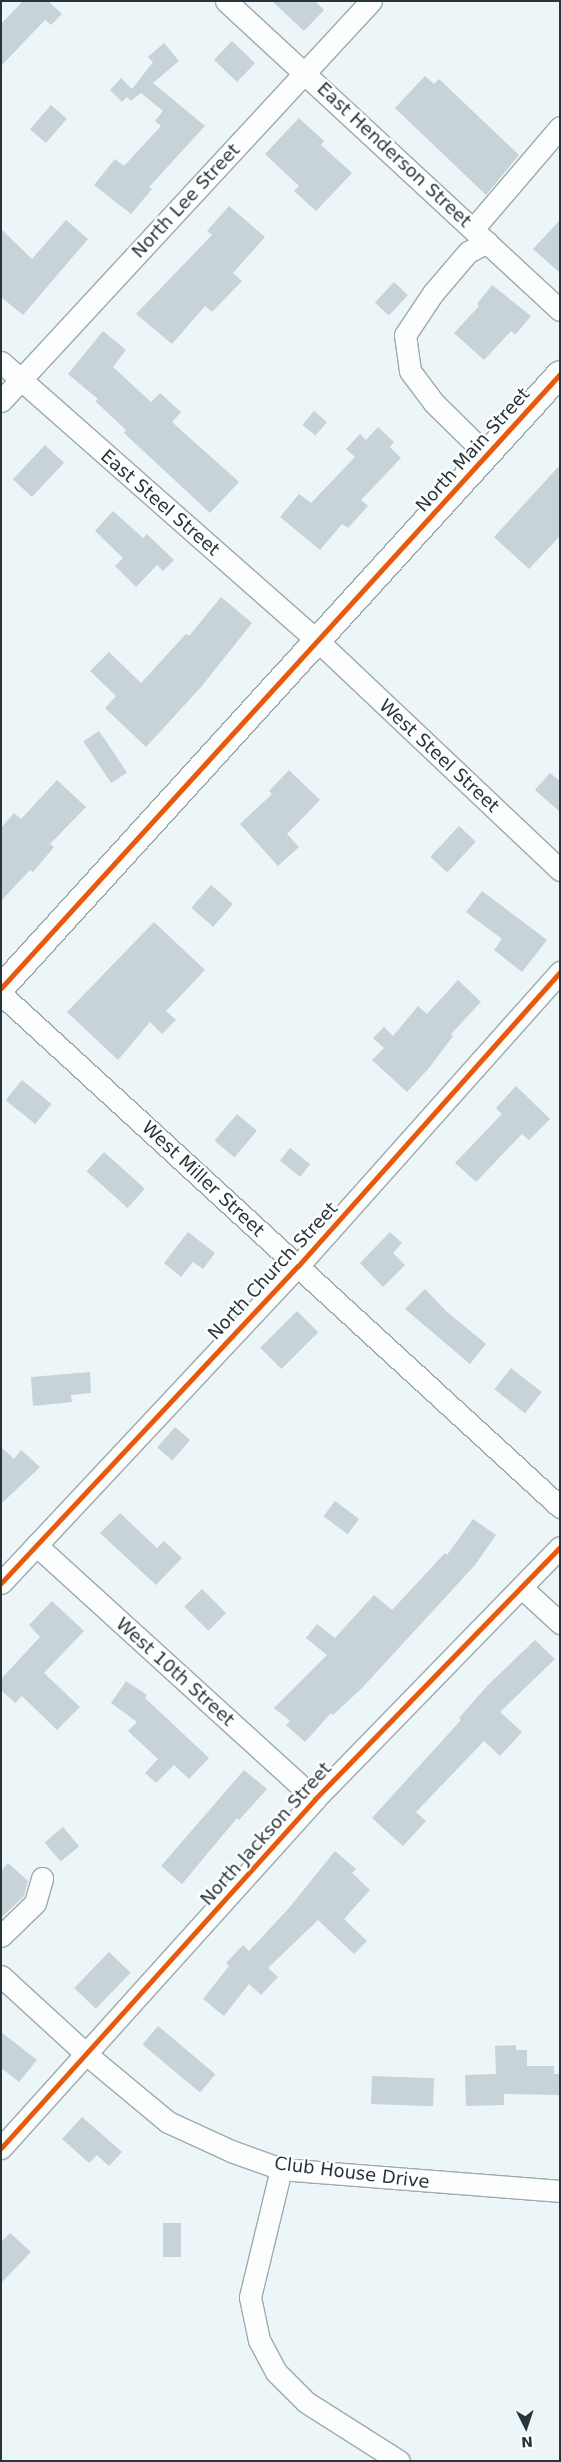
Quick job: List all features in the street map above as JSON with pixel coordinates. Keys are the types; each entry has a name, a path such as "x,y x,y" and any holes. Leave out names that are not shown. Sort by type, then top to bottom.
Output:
{"main road":[{"name":"North Main Street","path":"1,988 319,642 560,374"}],"street":[{"name":"East Henderson Street","path":"226,1 560,310"},
{"name":"North Lee Street","path":"1,401 306,74 370,1"},
{"path":"487,455 434,403 410,371 404,335 433,293 468,252 560,127"},
{"name":"East Steel Street","path":"1,362 319,642"},
{"name":"West Steel Street","path":"319,642 560,870"},
{"name":"North Church Street","path":"1,1583 298,1266 560,972"},
{"name":"West Miller Street","path":"1,994 560,1507"},
{"name":"West 10th Street","path":"36,1545 315,1799"},
{"name":"North Jackson Street","path":"1,2148 315,1799 560,1547"},
{"path":"522,1588 560,1623"},
{"path":"1,1936 35,1903 42,1878"},
{"name":"Club House Drive","path":"1,1976 86,2054 168,2122 231,2151 281,2168 560,2191"},
{"path":"281,2168 250,2297 259,2340 276,2372 306,2402 399,2461"}],"building":[{"path":"23,1 48,1 62,14 51,25 45,20 1,66 1,24"},
{"path":"272,1 315,1 324,10 304,31"},
{"path":"232,41 255,63 237,82 214,60"},
{"path":"164,43 179,61 153,83 205,126 149,187 152,189 131,214 94,185 115,159 124,166 161,126 155,121 163,111 141,93 131,101 127,97 122,102 110,90 121,78 132,89 153,62 148,57"},
{"path":"425,76 434,84 439,79 519,155 486,195 395,108"},
{"path":"51,105 67,119 46,143 30,129"},
{"path":"299,118 324,141 321,145 352,173 316,211 294,191 299,186 265,154"},
{"path":"229,206 265,237 233,273 242,281 212,312 205,306 172,344 136,314 212,235 207,231"},
{"path":"66,220 88,239 23,315 1,297 1,229 32,259"},
{"path":"560,220 560,273 533,249"},
{"path":"394,282 408,295 389,315 375,302"},
{"path":"492,285 531,316 515,335 511,331 484,360 454,333 479,306 477,304"},
{"path":"103,331 126,350 113,367 151,402 160,393 181,412 172,422 239,482 210,513 124,433 126,430 95,401 98,399 68,374"},
{"path":"314,411 327,422 315,436 302,425"},
{"path":"378,427 394,442 390,447 401,458 361,500 368,506 348,528 342,524 320,550 280,517 299,494 311,503 355,457 346,449 360,434 366,440"},
{"path":"45,445 64,463 32,497 13,479"},
{"path":"560,465 560,536 529,569 494,537"},
{"path":"113,511 143,538 147,534 174,560 163,571 157,565 136,587 115,566 123,558 95,531"},
{"path":"221,597 252,623 201,687 146,747 105,708 116,696 90,671 109,652 141,683 186,634 189,636"},
{"path":"99,731 127,772 111,783 83,742"},
{"path":"289,770 320,800 287,834 299,847 278,866 240,824 272,794 269,791"},
{"path":"550,773 560,781 560,812 535,790"},
{"path":"57,780 86,807 50,844 54,847 33,872 30,870 1,901 1,828 14,813 21,819"},
{"path":"459,826 476,842 447,872 430,857"},
{"path":"211,885 233,904 213,927 191,908"},
{"path":"482,891 547,940 522,972 494,950 502,939 466,912"},
{"path":"154,922 205,970 166,1011 176,1020 162,1034 150,1022 118,1060 67,1012"},
{"path":"458,980 481,1002 451,1034 453,1036 429,1068 407,1092 372,1060 384,1048 373,1038 384,1027 393,1036 418,1006 427,1014"},
{"path":"22,1080 52,1104 35,1124 6,1100"},
{"path":"516,1086 550,1119 529,1140 522,1134 476,1182 455,1163 502,1114 496,1108"},
{"path":"237,1114 257,1131 234,1158 215,1141"},
{"path":"290,1148 310,1164 300,1177 280,1160"},
{"path":"104,1152 145,1189 127,1208 87,1171"},
{"path":"188,1232 215,1253 203,1269 193,1262 181,1277 164,1263"},
{"path":"390,1232 402,1243 393,1253 405,1265 383,1287 360,1263"},
{"path":"425,1289 446,1311 486,1344 470,1364 405,1309"},
{"path":"297,1311 318,1332 281,1369 260,1348"},
{"path":"511,1368 542,1392 525,1413 494,1389"},
{"path":"90,1372 91,1393 71,1395 72,1402 33,1406 31,1377"},
{"path":"175,1427 190,1440 172,1460 157,1447"},
{"path":"1,1447 14,1459 21,1450 40,1467 1,1504"},
{"path":"335,1501 359,1519 348,1534 324,1516"},
{"path":"120,1513 157,1548 164,1541 182,1558 156,1585 100,1533"},
{"path":"473,1519 496,1535 475,1565 362,1688 333,1715 331,1713 305,1742 286,1725 290,1721 274,1708 327,1655 306,1638 317,1624 335,1638 374,1595 392,1610 445,1553 447,1555"},
{"path":"202,1589 226,1613 208,1631 184,1607"},
{"path":"52,1601 84,1631 44,1673 80,1707 57,1730 22,1696 15,1703 1,1690 1,1679 40,1637 29,1625"},
{"path":"535,1640 555,1659 500,1712 522,1732 500,1756 484,1741 416,1812 426,1821 403,1846 372,1818 461,1720 459,1718 488,1685"},
{"path":"126,1681 147,1695 145,1698 209,1758 189,1779 174,1765 156,1783 145,1773 158,1759 128,1731 137,1722 111,1703"},
{"path":"244,1770 267,1789 239,1820 237,1818 182,1884 161,1866"},
{"path":"63,1827 79,1846 61,1862 45,1842"},
{"path":"335,1851 356,1869 352,1873 370,1890 344,1919 367,1941 354,1954 318,1920 268,1968 278,1977 261,1995 249,1984 224,2016 203,1999 229,1966 226,1963 243,1945 249,1951 289,1908"},
{"path":"8,1863 28,1881 24,1896 1,1918 1,1871"},
{"path":"109,1952 131,1973 96,2009 74,1988"},
{"path":"158,2026 215,2074 200,2093 143,2044"},
{"path":"1,2032 37,2060 19,2082 1,2068"},
{"path":"516,2045 516,2050 527,2050 527,2066 554,2066 554,2074 560,2074 560,2095 504,2094 504,2105 466,2106 465,2075 496,2074 495,2046"},
{"path":"372,2076 434,2078 433,2106 371,2104"},
{"path":"82,2117 122,2152 109,2166 97,2155 89,2163 62,2139"},
{"path":"163,2223 181,2223 181,2257 163,2257"},
{"path":"10,2233 31,2252 1,2283 1,2242"}],"cycle path":[{"path":"1,988 560,374"},
{"path":"1,1583 298,1266 560,972"},
{"path":"1,2148 315,1799 560,1547"}]}
